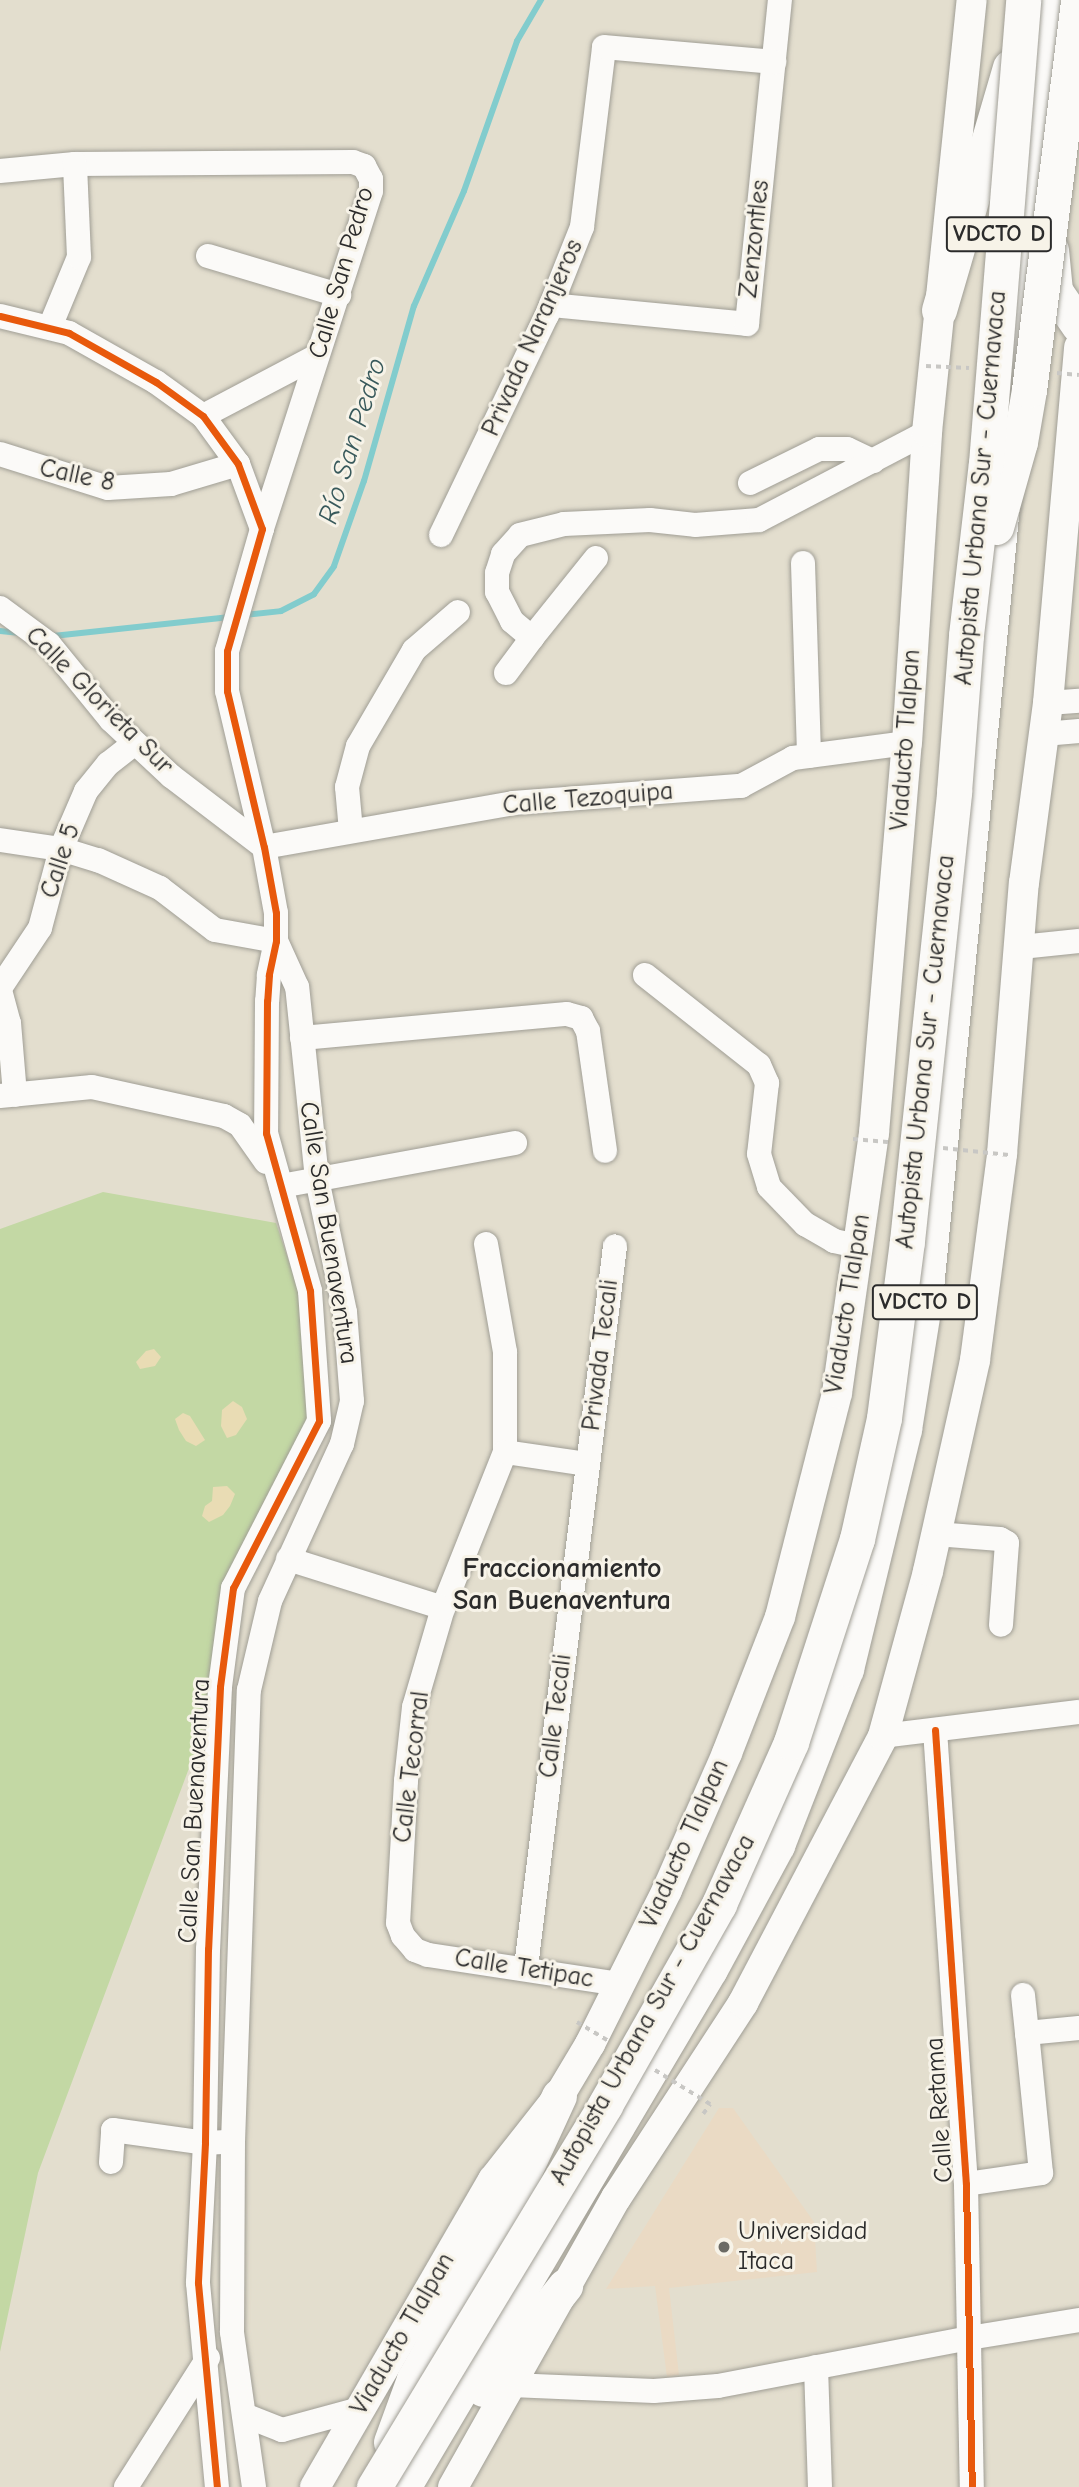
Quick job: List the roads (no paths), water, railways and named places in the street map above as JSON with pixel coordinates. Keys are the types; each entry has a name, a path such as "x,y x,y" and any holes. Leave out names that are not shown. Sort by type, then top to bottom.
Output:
{"highway":[{"path":"989,550 1020,442 1078,0"},
{"name":"Autopista Urbana Sur - Cuernavaca","path":"388,2483 734,1925 772,1844 842,1653 873,1543 897,1427 916,1289 989,550 1028,3"},
{"name":"Autopista Urbana Sur - Cuernavaca","path":"388,2483 719,1904 791,1742 857,1539 884,1418 907,1241 954,792 965,635 986,463 1028,3"},
{"name":"Viaducto Tlalpan","path":"388,2483 696,1929 784,1741 809,1668 861,1489 877,1403 892,1285 996,270 1026,63 1028,3"},
{"path":"939,310 1026,63 1049,82 1051,272 1055,292 1079,326"},
{"path":"388,2483 414,2379 495,2235 559,2096"},
{"path":"388,2483 565,2286"}],"main road":[{"name":"Viaducto Tlalpan","path":"316,2487 493,2180 559,2096 620,1984 667,1891 727,1753 780,1617 836,1393 874,1133 907,743 927,432 972,0"},
{"path":"453,2487 470,2473 511,2385 616,2198 743,2003 883,1736 936,1534 975,1360 1002,1154 1021,947 1024,883 1070,541 1079,347"}],"street":[{"name":"Zenzontles","path":"551,305 747,324 779,0"},
{"name":"Privada Naranjeros","path":"441,535 490,439 551,305 582,227 604,47 774,62"},
{"name":"Calle San Pedro","path":"0,171 75,164 353,162 364,166 371,178 371,191 262,529 228,651"},
{"path":"50,327 79,257 75,164"},
{"path":"208,256 339,295"},
{"path":"0,316 69,333 156,382 202,415 238,464 262,529"},
{"path":"202,415 317,356"},
{"path":"532,638 512,621 497,592 497,573 503,554 520,535 564,524 650,520 695,525 760,520 927,432"},
{"path":"750,483 819,449 847,449 873,461"},
{"name":"Calle 8","path":"0,454 108,488 171,484 238,464"},
{"path":"506,673 596,558"},
{"path":"803,563 809,756"},
{"name":"Calle Glorieta Sur","path":"7,612 49,645 111,720 171,776 264,847"},
{"path":"351,831 347,787 358,746 414,650 458,612"},
{"name":"Calle San Buenaventura","path":"217,2487 198,2283 205,2143 208,1949 219,1714 233,1588 319,1421 310,1291 266,1133 269,975 276,941 276,913 264,847 226,691 228,651"},
{"path":"1048,703 1079,701"},
{"path":"1044,734 1079,731"},
{"name":"Calle 5","path":"7,1095 9,1023 0,989 40,928 61,849 86,791 108,764 135,743"},
{"name":"Calle Tezoquipa","path":"264,847 513,803 741,786 793,758 907,743"},
{"path":"0,840 61,849 98,860 160,888 215,930 276,941"},
{"path":"1021,947 1079,940"},
{"name":"Calle San Buenaventura","path":"254,2487 232,2332 233,2142 249,1690 270,1601 342,1444 352,1401 345,1312 317,1179 297,987 276,941"},
{"path":"645,975 759,1065 766,1083 759,1154 769,1187 805,1224 834,1241 857,1246"},
{"path":"302,1038 567,1014 581,1018 588,1031 605,1151"},
{"path":"7,1095 92,1087 224,1116 240,1125 251,1138 281,1186 515,1143"},
{"path":"486,1244 505,1352 505,1452 586,1464"},
{"name":"Privada Tecali","path":"586,1464 615,1246"},
{"name":"Calle Tecorral","path":"428,1955 415,1950 403,1936 398,1923 406,1781 414,1707 443,1608 505,1452"},
{"name":"Calle Tecali","path":"526,1967 586,1464"},
{"path":"936,1534 999,1539 1007,1543 1001,1625"},
{"path":"288,1559 443,1608"},
{"path":"883,1736 1079,1712"},
{"name":"Calle Retama","path":"935,1730 967,2184 972,2487"},
{"name":"Calle Tetipac","path":"428,1955 526,1967 620,1984"},
{"path":"967,2184 1041,2173 1023,1995"},
{"path":"1027,2033 1079,2028"},
{"path":"111,2162 113,2130 205,2143 233,2142"},
{"path":"511,2385 654,2391 718,2386 970,2337 1079,2320"},
{"path":"126,2487 204,2362 232,2332"},
{"path":"816,2367 820,2487"},
{"path":"244,2414 282,2430 360,2409"}],"waterway":[{"name":"Río San Pedro","path":"244,615 281,611 314,594 334,566 364,481 414,306 464,191 517,41 541,0"},
{"name":"Río San Pedro","path":"53,636 230,617"},
{"name":"Río San Pedro","path":"0,631 18,633"}],"place":[{"name":"Universidad Itaca","path":"724,2247"}],"district":[{"name":"Fraccionamiento San Buenaventura","path":"562,1584"}]}
